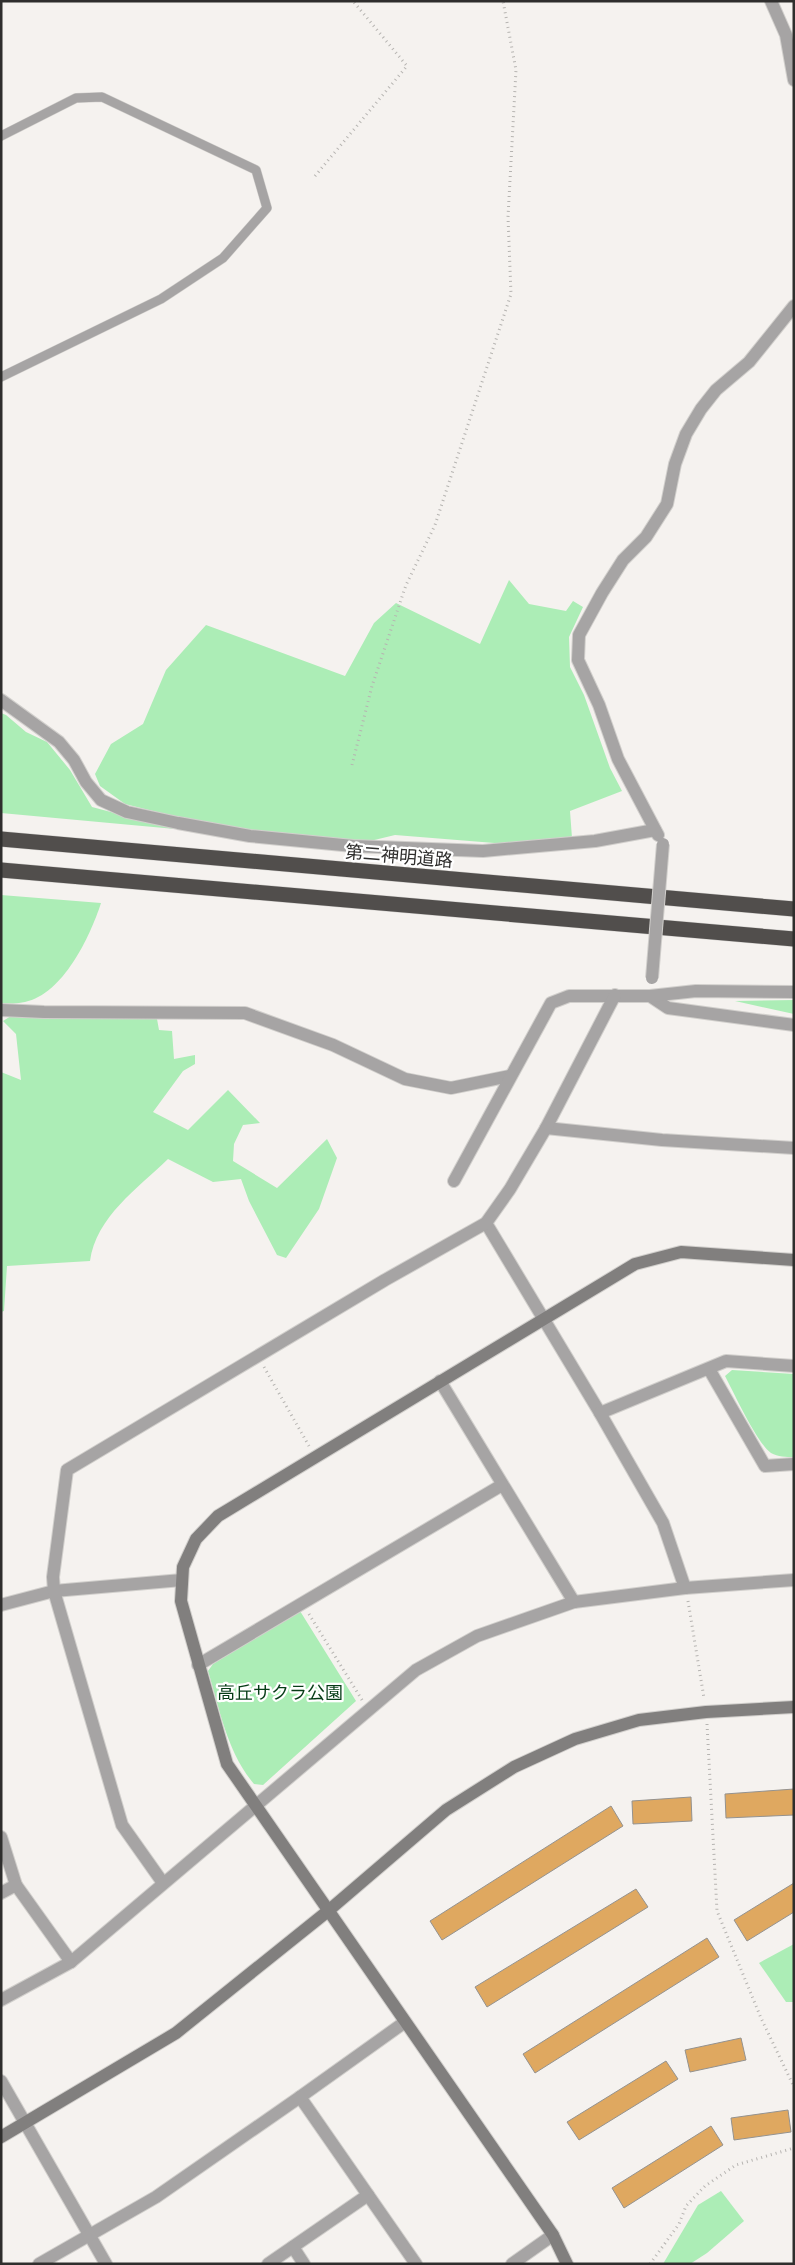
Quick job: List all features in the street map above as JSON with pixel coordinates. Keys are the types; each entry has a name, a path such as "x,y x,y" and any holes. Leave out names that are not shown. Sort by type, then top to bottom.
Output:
{"highway":[{"name":"第二神明道路","path":"1,839 794,909"},
{"path":"1,870 794,939"}],"street":[{"path":"771,1 786,35 794,80"},
{"path":"650,996 663,844 618,759 599,705 578,660 579,635 623,560 646,537 667,504 675,464 686,434 701,409 716,390 749,362 794,306"},
{"path":"1,700 58,742 74,760 86,782 101,800 127,812 178,824 250,836 353,846 483,851 595,840 655,830"},
{"path":"454,1181 551,1003 570,996 650,996 696,992 794,992"},
{"path":"162,1884 122,1825 54,1591 53,1576 67,1470 258,1355 486,1223 510,1189 546,1128 615,995"},
{"path":"650,996 668,1008 794,1025"},
{"path":"1,1010 44,1012 245,1012 333,1045 405,1079 451,1088 510,1076"},
{"path":"546,1128 662,1140 794,1148"},
{"path":"486,1223 600,1413 663,1523 686,1588"},
{"path":"567,2264 552,2235 226,1764 181,1601 183,1567 196,1538 218,1516 635,1264 681,1252 794,1260"},
{"path":"600,1413 726,1361 794,1366"},
{"path":"709,1369 765,1466 794,1464"},
{"path":"440,1381 574,1602"},
{"path":"198,1664 502,1485"},
{"path":"1,1605 54,1591 182,1580"},
{"path":"1,2000 70,1962 416,1670 477,1636 574,1602 686,1588 794,1580"},
{"path":"1,2137 176,2034 328,1911 446,1810 514,1767 575,1739 639,1720 706,1712 794,1707"},
{"path":"1,1837 16,1886 70,1962"},
{"path":"1,1894 16,1886"},
{"path":"39,2264 156,2197 405,2022"},
{"path":"1,2081 106,2264"},
{"path":"300,2097 416,2264"},
{"path":"268,2264 368,2195"},
{"path":"512,2264 552,2235"},
{"path":"293,2247 304,2264"}],"lane":[{"path":"1,136 76,98 102,96 256,170 266,208 222,258 161,299 1,377"}],"path":[{"path":"315,176 407,66 353,1"},
{"path":"352,765 372,686 387,640 406,585 435,525 511,294 508,217 516,70 503,1"},
{"path":"258,1355 315,1457"},
{"path":"686,1588 706,1712 718,1911 761,2018 794,2087"},
{"path":"302,1603 368,1711"},
{"path":"650,2264 679,2224 686,2206 706,2186 736,2165 794,2148"}],"green space":[{"path":"509,580 529,604 566,611 573,601 583,607 569,637 570,667 584,695 610,768 622,791 570,811 572,838 520,845 395,835 366,842 270,833 181,818 125,804 100,786 95,774 111,744 143,724 166,670 206,625 345,676 374,623 396,603 480,644"},
{"path":"1,713 26,732 47,742 70,770 92,807 175,829 1,813"},
{"path":"1,895 101,903 90,932 63,976 39,997 25,1002 1,1004"},
{"path":"794,1000 794,1014 735,1001"},
{"path":"11,1016 157,1019 159,1030 172,1031 174,1059 195,1055 195,1064 183,1071 153,1112 188,1130 228,1090 260,1123 243,1125 234,1144 233,1161 277,1188 327,1139 337,1158 319,1209 286,1258 277,1255 249,1201 241,1179 213,1182 168,1159 132,1192 109,1217 100,1231 90,1261 7,1266 4,1311 1,1312 1,1072 21,1080 16,1034 3,1021"},
{"path":"732,1370 794,1374 794,1457 779,1456 771,1453 759,1440 725,1376"},
{"name":"高丘サクラ公園","path":"300,1611 356,1701 263,1785 254,1784 237,1758 225,1730 208,1671 213,1664"},
{"path":"794,1944 794,2002 786,2002 759,1963"},
{"path":"721,2191 744,2221 707,2253 690,2264 663,2264 698,2205"}],"building":[{"path":"794,1789 794,1815 726,1818 725,1794"},
{"path":"691,1797 692,1821 633,1824 632,1801"},
{"path":"611,1806 623,1826 442,1940 430,1921"},
{"path":"794,1883 794,1912 747,1941 734,1920"},
{"path":"636,1889 648,1907 487,2007 475,1987"},
{"path":"707,1938 719,1957 535,2073 523,2054"},
{"path":"741,2038 746,2060 690,2072 685,2050"},
{"path":"666,2061 678,2079 579,2140 567,2122"},
{"path":"788,2110 791,2132 734,2140 731,2118"},
{"path":"711,2126 723,2145 624,2208 612,2188"}]}
